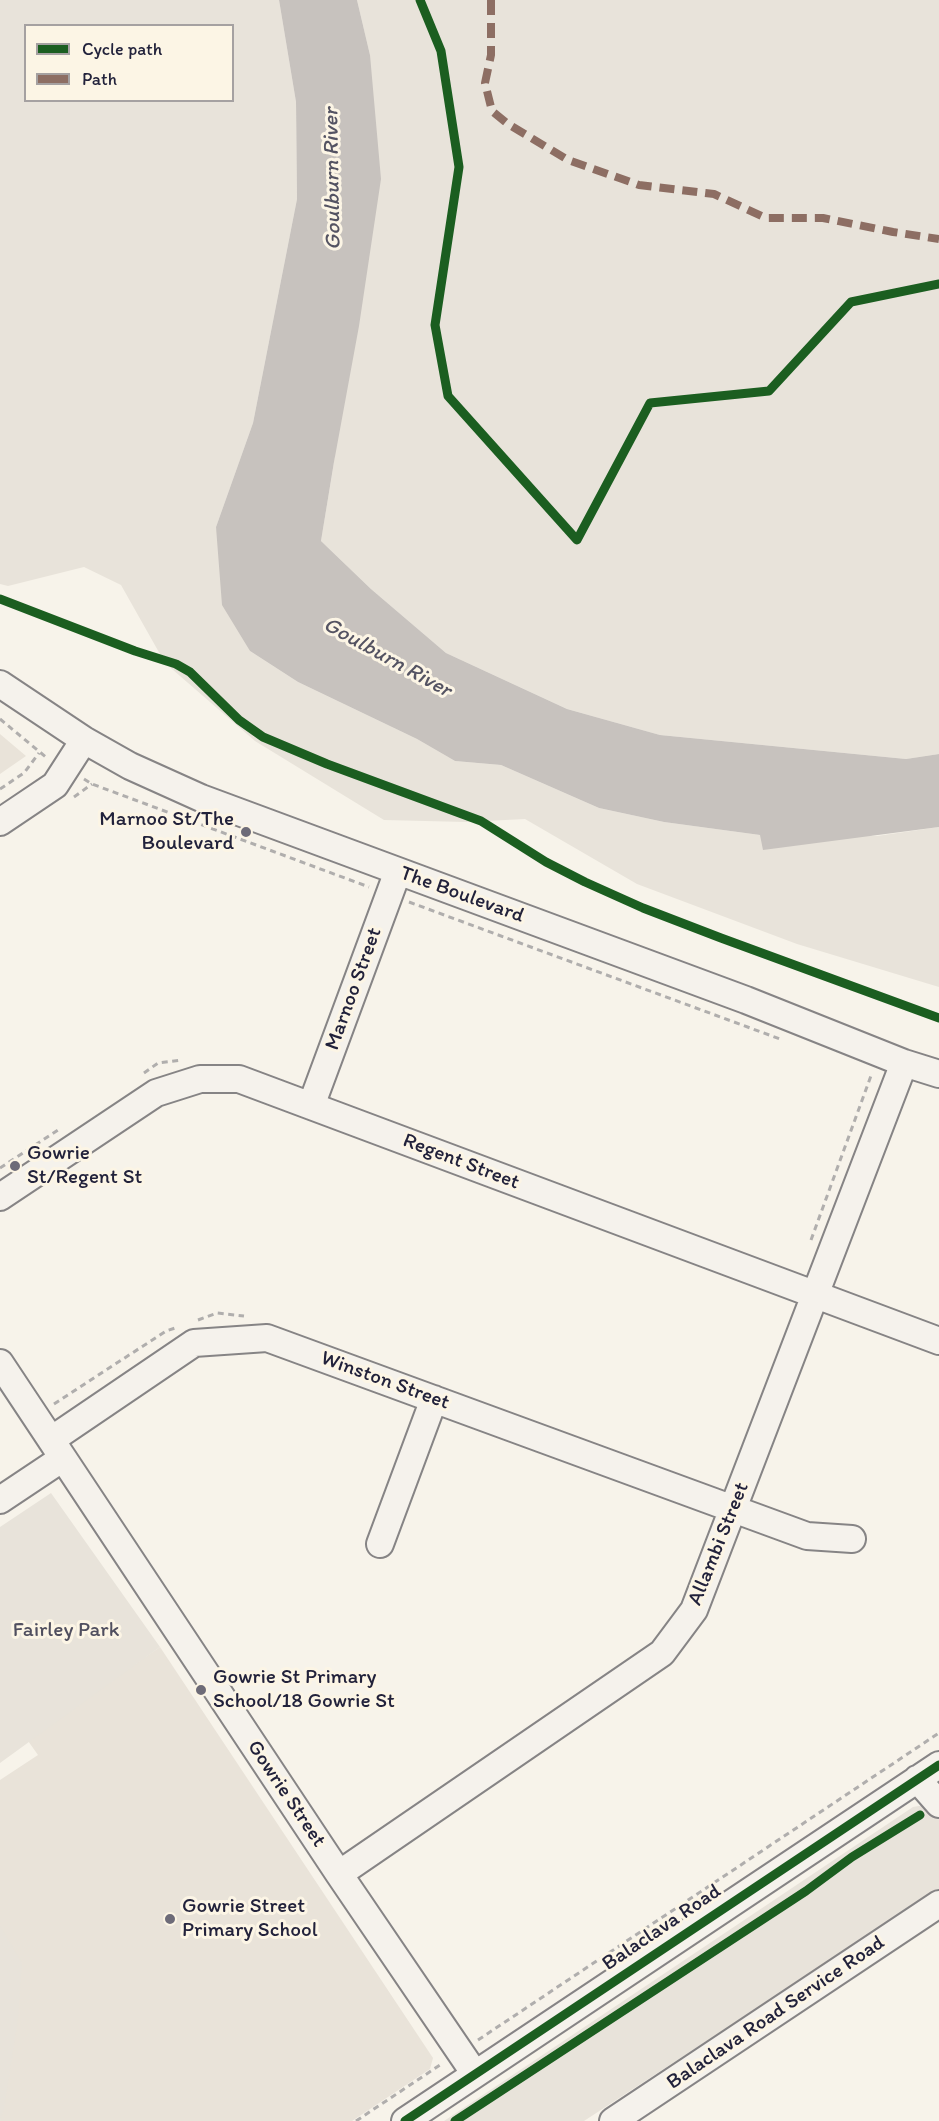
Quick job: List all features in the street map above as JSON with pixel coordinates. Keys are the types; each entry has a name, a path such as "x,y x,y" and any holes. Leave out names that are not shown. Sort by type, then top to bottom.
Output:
{"street":[{"name":"The Boulevard","path":"0,684 84,740 130,766 201,798 746,1000 904,1063 939,1074"},
{"path":"0,822 55,785 84,740"},
{"name":"Marnoo Street","path":"311,1106 398,871"},
{"name":"Allambi Street","path":"339,1874 662,1653 694,1610 904,1063"},
{"name":"Regent Street","path":"0,1197 156,1093 201,1079 239,1079 939,1341"},
{"name":"Winston Street","path":"0,1500 57,1449 194,1342 267,1338 807,1536 852,1539"},
{"name":"Gowrie Street","path":"0,1363 339,1874 475,2074"},
{"path":"380,1544 434,1400"},
{"name":"Balaclava Road","path":"405,2121 939,1765"},
{"path":"917,1779 939,1803"},
{"name":"Balaclava Road Service Road","path":"613,2121 939,1904"}],"path":[{"path":"0,789 24,773 39,753"},
{"path":"356,2121 939,1733"}],"shaded area":[{"path":"0,734 26,756 0,774"},
{"name":"Gowrie Street Primary School","path":"160,1647 433,2058 430,2069 352,2121 0,2121 0,1780 38,1755 26,1738"}],"green space":[{"path":"0,0 279,0 296,102 297,199 253,423 216,527 250,651 298,682 417,739 455,761 501,765 599,808 664,822 760,835 877,836 939,827 939,987 797,944 637,884 525,819 466,822 384,820 255,741 165,663 121,585 84,567 8,586 0,584"},
{"path":"357,0 939,0 939,754 906,759 660,735 567,709 446,653 371,589 321,541 334,462 370,55"},
{"name":"Fairley Park","path":"51,1493 160,1647 0,1763 0,1527"},
{"path":"930,1804 939,1814 939,1889 584,2121 444,2121 913,1807"},
{"path":"0,1926 22,1963 18,2019 4,2109 0,2120"}],"water":[{"name":"Goulburn River","path":"279,0 357,0 370,55 381,179 359,326 321,541 371,589 446,653 567,709 660,735 906,759 939,754 939,827 763,850 760,835 664,822 599,808 501,765 455,761 417,739 298,682 250,651 222,605 216,527 253,423 297,199 296,102"}],"marked path":[{"path":"491,0 491,55 485,83 492,111 508,124 568,160 639,185 714,194 766,218 823,218 939,239"}],"cycle path":[{"path":"420,0 441,51 459,167 435,325 448,396 577,540 650,403 769,391 851,302 939,284"},
{"path":"0,599 135,651 176,664 190,672 239,720 263,737 327,764 481,821 546,862 643,908 939,1018"},
{"path":"405,2121 939,1765"},
{"path":"455,2121 806,1891 852,1857 920,1815"}],"place":[{"name":"Marnoo St/The Boulevard","path":"246,832"},
{"name":"Gowrie St/Regent St","path":"15,1166"},
{"name":"Gowrie St Primary School/18 Gowrie St","path":"201,1690"},
{"name":"Gowrie Street Primary School","path":"170,1919"}]}
